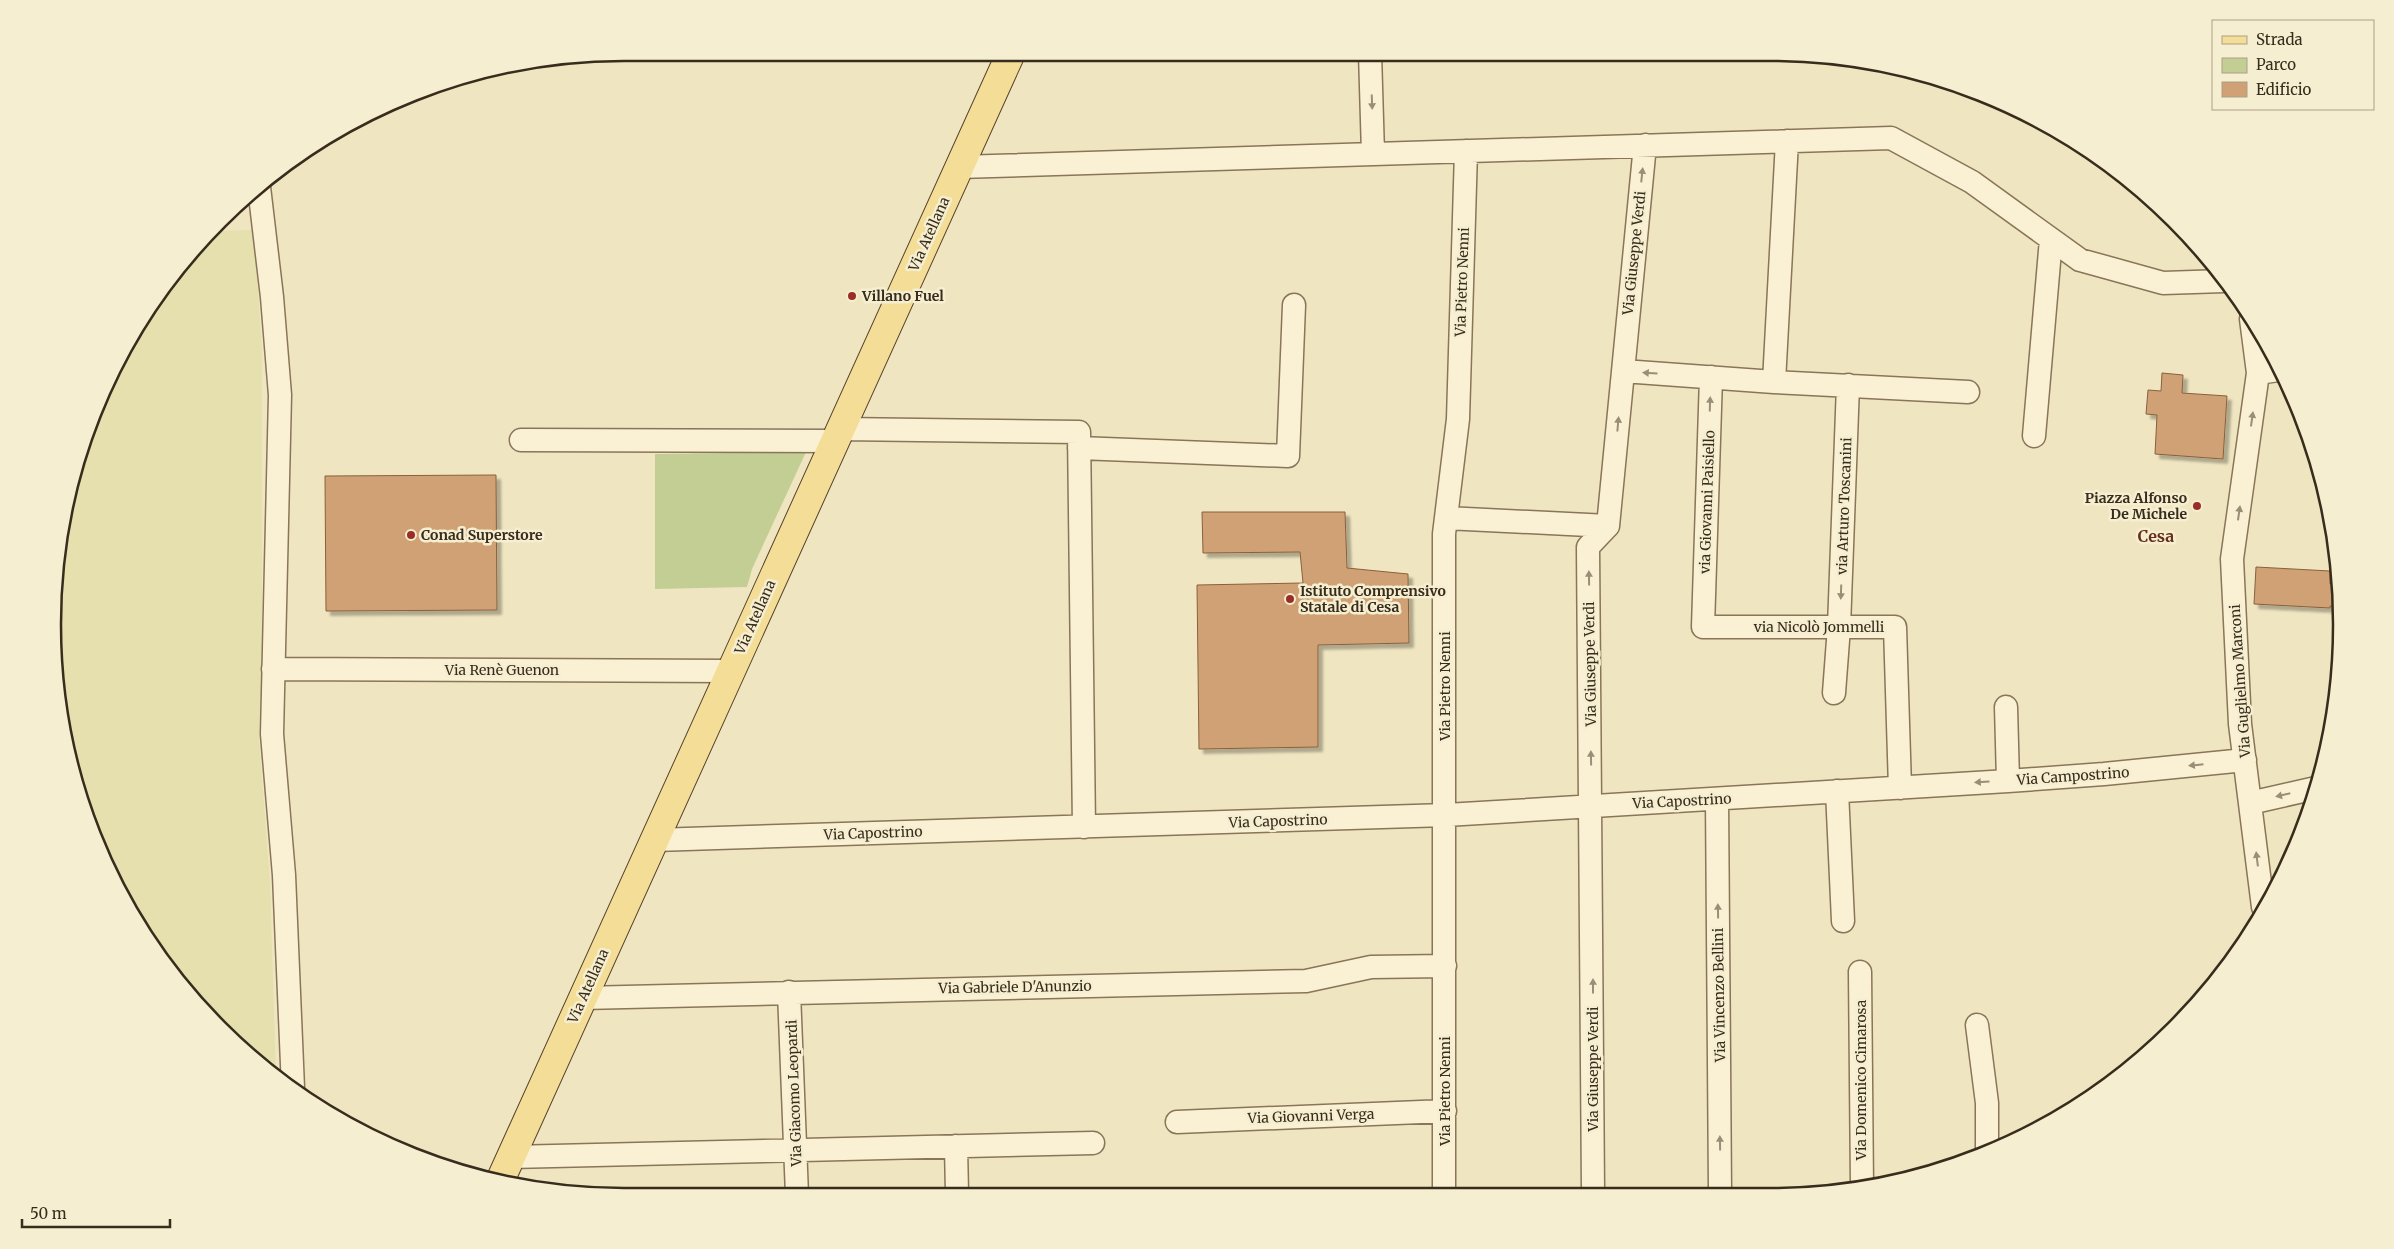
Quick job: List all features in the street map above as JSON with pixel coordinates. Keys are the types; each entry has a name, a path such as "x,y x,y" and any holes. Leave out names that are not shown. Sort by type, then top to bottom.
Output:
{"main road":[{"name":"Via Atellana","path":"506,1169 1006,61"}],"street":[{"path":"1370,61 1373,154"},
{"path":"959,167 1891,138 1972,182 2080,260 2163,283 2215,281"},
{"path":"1774,382 1787,141"},
{"name":"Via Giuseppe Verdi","path":"1593,1188 1592,806 1588,546 1608,526 1645,145"},
{"name":"Via Pietro Nenni","path":"1444,1188 1446,815 1444,534 1458,419 1466,151"},
{"path":"260,195 272,297 280,395 272,734 284,875 293,1079"},
{"path":"2034,436 2051,240"},
{"path":"1079,448 1288,456 1294,305"},
{"path":"2263,354 2269,371"},
{"path":"1623,371 1774,382 1968,392"},
{"name":"Via Guglielmo Marconi","path":"2262,897 2240,724 2232,559 2245,466 2269,371"},
{"name":"via Giovanni Paisiello","path":"1703,627 1711,377"},
{"name":"via Arturo Toscanini","path":"1834,693 1839,627 1848,386"},
{"path":"521,440 1079,432 1084,827"},
{"path":"1446,518 1608,526"},
{"name":"via Nicolò Jommelli","path":"1703,627 1895,627 1900,788"},
{"name":"Via Renè Guenon","path":"273,669 731,671"},
{"path":"2006,707 2008,781"},
{"name":"Via Campostrino","path":"1900,788 2104,774 2245,760"},
{"name":"Via Capostrino","path":"654,840 1446,815 1900,788"},
{"path":"2250,803 2308,790"},
{"path":"1836,792 1844,921"},
{"name":"Via Vincenzo Bellini","path":"1717,799 1720,1188"},
{"name":"Via Gabriele D'Anunzio","path":"583,998 1306,981 1371,966 1445,966"},
{"name":"Via Domenico Cimarosa","path":"1860,972 1862,1180"},
{"name":"Via Giacomo Leopardi","path":"789,992 797,1188"},
{"path":"1977,1025 1987,1104 1987,1144"},
{"name":"Via Giovanni Verga","path":"1177,1122 1445,1111"},
{"path":"506,1169 796,1149 1093,1144"},
{"path":"956,1146 957,1188"}],"shaded area":[{"path":"254,230 262,352 262,654 259,739 270,883 276,1066 226,1023 201,996 156,937 119,874 91,806 80,770 66,698 62,661 62,588 66,551 80,479 91,443 119,375 156,312 201,253 222,231"}],"green space":[{"path":"806,452 752,569 747,587 655,589 655,454"}],"building":[{"path":"2162,373 2183,375 2182,393 2227,396 2223,459 2155,454 2157,415 2146,414 2148,390 2161,391"},
{"name":"Conad Superstore","path":"496,475 497,610 326,611 325,476"},
{"path":"1202,512 1345,512 1347,568 1408,574 1409,643 1318,645 1318,747 1199,749 1197,585 1303,583 1300,552 1203,553"},
{"path":"2256,567 2330,571 2332,606 2330,606 2330,608 2254,604"}],"place":[{"name":"Villano Fuel","path":"852,296"},
{"name":"Piazza Alfonso De Michele","path":"2197,506"},
{"name":"Conad Superstore","path":"411,535"},
{"name":"Istituto Comprensivo Statale di Cesa","path":"1290,599"}],"district":[{"name":"Cesa","path":"2156,536"}]}
